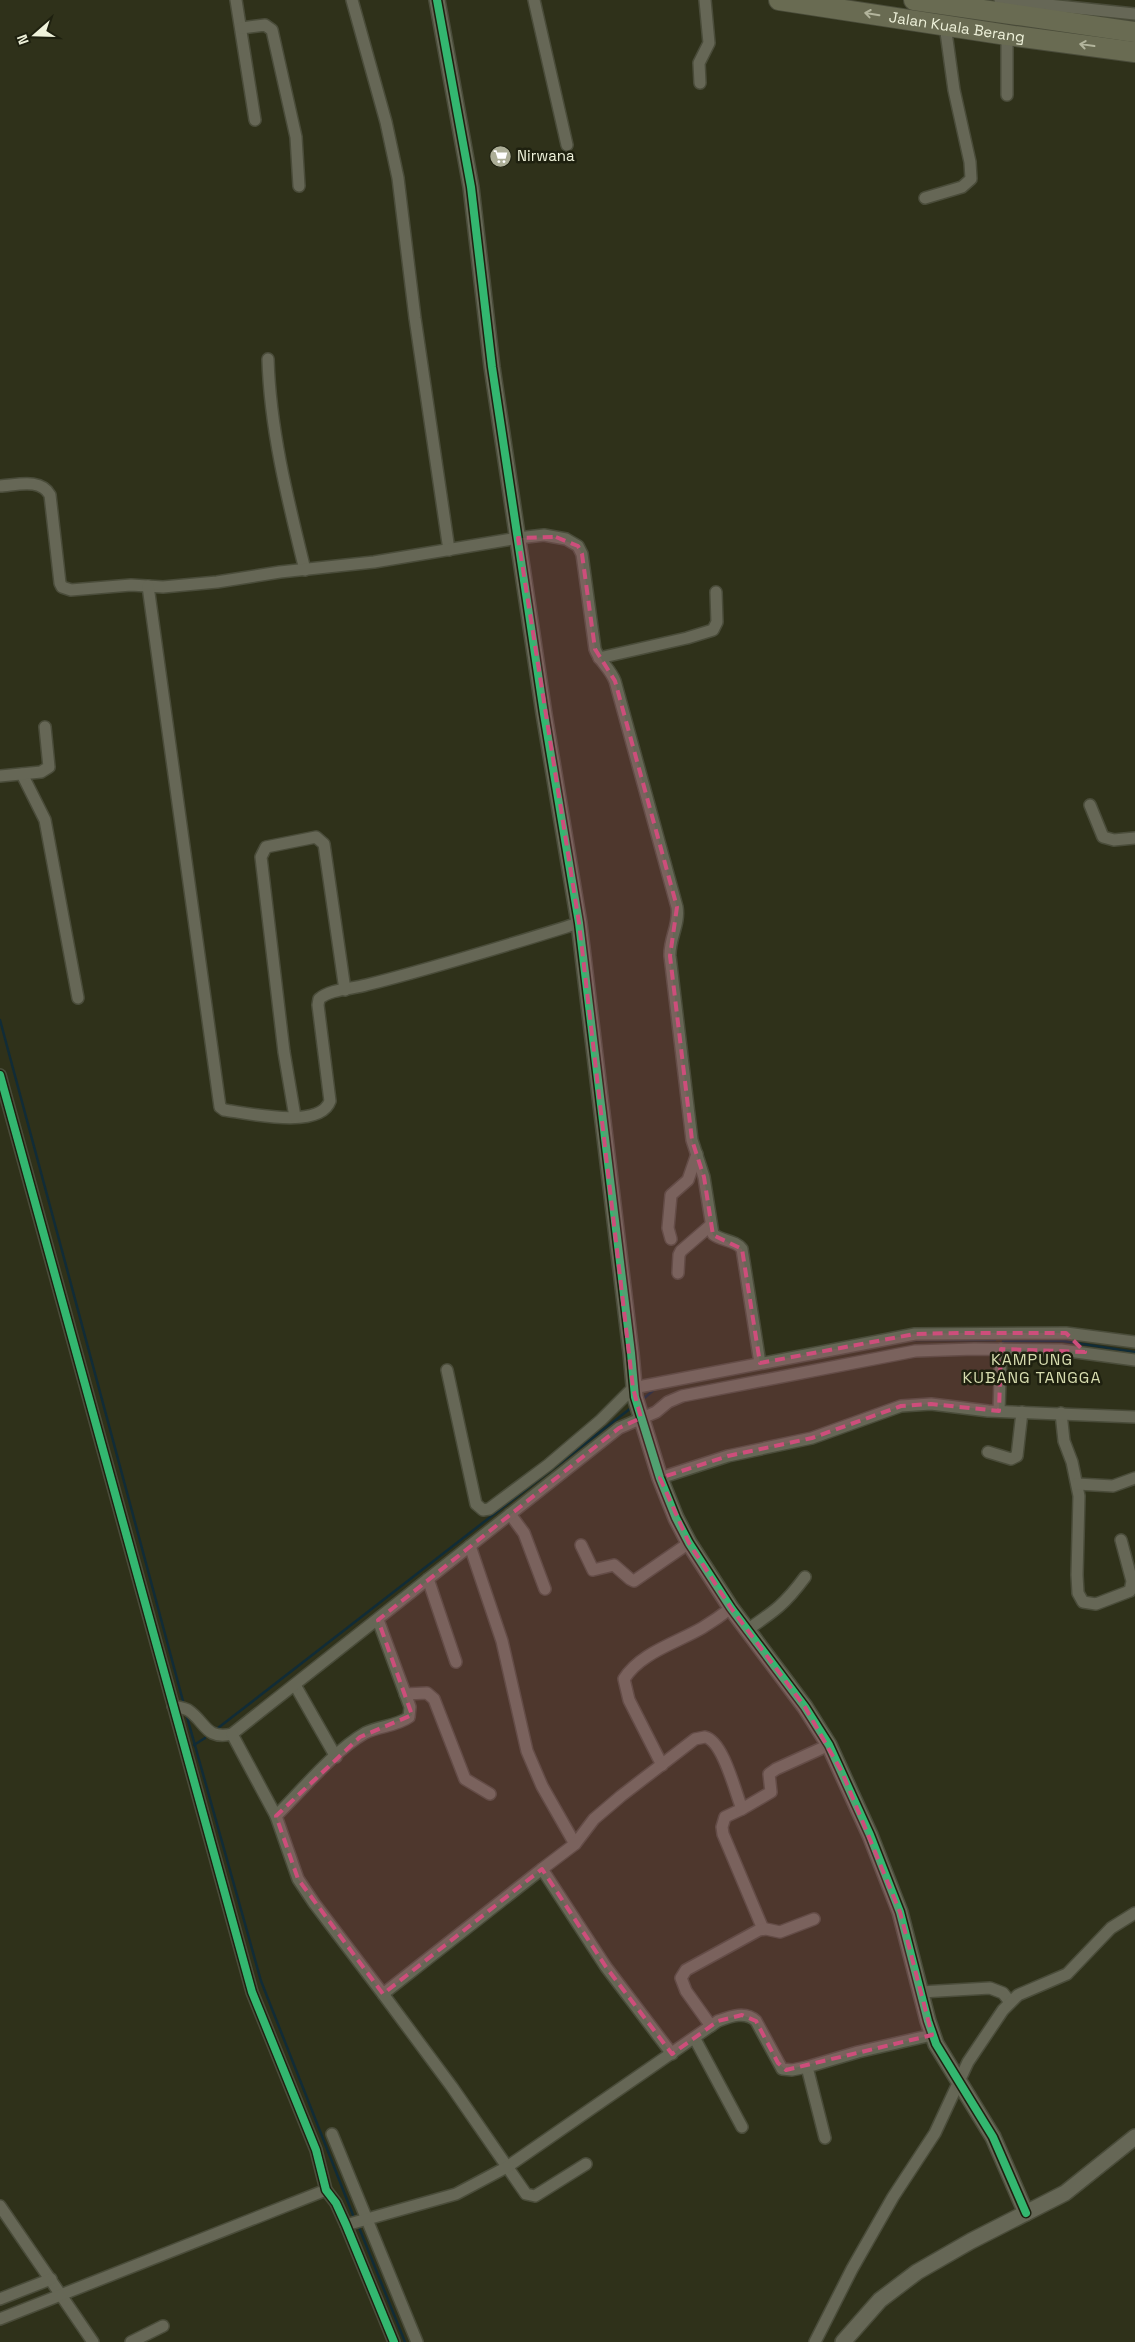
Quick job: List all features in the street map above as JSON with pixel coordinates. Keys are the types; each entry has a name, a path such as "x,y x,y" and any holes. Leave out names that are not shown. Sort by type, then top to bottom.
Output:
{"highway":[{"name":"Jalan Kuala Berang","path":"779,0 1007,35 1135,52"},
{"name":"Jalan Kuala Berang","path":"922,1 1051,12 1102,13 1135,32"}],"street":[{"path":"236,0 254,120"},
{"path":"352,0 386,122 398,178 415,318 449,550"},
{"path":"437,0 470,187 492,366 544,714 579,922 631,1353 634,1393 640,1416 660,1478 676,1518 689,1543 731,1608 806,1707 829,1746 870,1835 900,1912 932,2035 945,2061 980,2113 993,2137 1026,2213"},
{"path":"534,0 567,145"},
{"path":"700,83 699,63 709,43 704,0"},
{"path":"1000,0 1051,12"},
{"path":"1102,13 1135,14"},
{"path":"240,28 265,25 272,30 296,137 300,186"},
{"path":"925,198 962,187 971,179 970,162 954,90 945,25"},
{"path":"1006,95 1007,35"},
{"path":"268,359 274,428 289,504 305,570"},
{"path":"0,486 38,484 48,490 59,579 62,587 71,590 131,585 177,586 348,566 518,538 556,537 566,539 578,546 582,554 595,649 599,658 611,671 615,681 678,907 677,920 670,946 670,956 692,1140 704,1176 711,1225 715,1236 737,1244 742,1249 760,1363"},
{"path":"148,586 219,1104 224,1110 269,1117 295,1117 318,1115 329,1105 318,1005 319,1000 327,994 456,961 579,922"},
{"path":"599,658 687,638 713,630 717,622 716,592"},
{"path":"0,776 41,772 49,767 45,727"},
{"path":"22,774 45,820 78,998"},
{"path":"1090,805 1103,836 1114,840 1135,838"},
{"path":"295,1117 284,1052 261,857 266,847 316,836 324,844 344,990"},
{"path":"0,1075 252,1992 316,2150 326,2190 336,2203 346,2225 394,2342"},
{"path":"671,1240 668,1228 671,1195 688,1180 697,1154"},
{"path":"678,1273 681,1250 711,1225"},
{"path":"447,1370 476,1504 483,1510 489,1509 548,1466 634,1393 760,1363 914,1334 1077,1344 1135,1360"},
{"path":"173,1706 188,1710 212,1733 225,1736 232,1734 619,1428 640,1416 656,1412 668,1402 682,1396 915,1351 1001,1349 1135,1342"},
{"path":"999,1411 1001,1349"},
{"path":"660,1478 746,1452 812,1438 902,1406 930,1404 999,1411 1135,1417"},
{"path":"988,1452 1011,1459 1017,1456 1022,1412"},
{"path":"1061,1413 1064,1441 1077,1484 1080,1506 1078,1593 1083,1602 1096,1604 1130,1591 1132,1581 1121,1540"},
{"path":"1077,1484 1113,1486 1135,1478"},
{"path":"510,1514 524,1533 545,1589"},
{"path":"581,1545 593,1570 614,1565 634,1581 689,1543"},
{"path":"470,1546 502,1641 527,1751 542,1786 575,1844"},
{"path":"747,1630 787,1601 805,1577"},
{"path":"428,1579 456,1662"},
{"path":"662,1765 629,1700 624,1679 630,1669 670,1644 701,1628 731,1608"},
{"path":"276,1816 336,1757 365,1733 409,1717 411,1712 378,1620"},
{"path":"295,1685 336,1757"},
{"path":"405,1694 426,1693 434,1699 465,1779 490,1794"},
{"path":"232,1734 276,1816 298,1879 318,1909 452,2087 526,2194 531,2196 539,2194 586,2164"},
{"path":"383,1994 575,1844 594,1820 695,1739 705,1736 709,1738 721,1752 742,1809"},
{"path":"763,1929 723,1834 722,1821 725,1817 771,1792 769,1774 772,1771 829,1746"},
{"path":"542,1868 606,1967 672,2054"},
{"path":"816,2342 852,2269 893,2198 935,2133 958,2081 1010,2002 1025,1992 1066,1974 1111,1928 1135,1913"},
{"path":"712,2026 686,1991 681,1978 683,1974 711,1955 763,1929 780,1932 814,1919"},
{"path":"920,1992 990,1988 1003,1993 1010,2002"},
{"path":"346,2225 456,2194 507,2166 712,2026 727,2018 742,2015 751,2016 756,2021 782,2069 792,2070 932,2035"},
{"path":"695,2039 742,2127"},
{"path":"807,2067 825,2138"},
{"path":"332,2134 417,2342"},
{"path":"843,2342 880,2300 917,2272 1065,2193 1135,2137"},
{"path":"0,2320 60,2293 326,2190"},
{"path":"0,2206 93,2342"},
{"path":"0,2299 52,2280"},
{"path":"131,2342 164,2326"}],"highlighted area":[{"path":"556,537 578,546 582,554 595,649 615,681 677,907 670,956 692,1140 704,1177 713,1235 742,1249 760,1363 915,1334 1066,1333 1085,1352 1001,1349 999,1411 931,1404 901,1406 812,1438 728,1456 660,1478 689,1543 731,1608 805,1707 842,1772 900,1912 932,2035 786,2070 778,2063 756,2021 742,2015 718,2021 672,2054 606,1967 542,1869 383,1994 298,1879 276,1816 360,1737 412,1715 378,1620 619,1428 641,1418 633,1388 579,923 518,538"}],"waterway":[{"path":"0,1020 183,1701"},
{"path":"910,1340 995,1340"},
{"path":"1003,1341 1063,1341 1135,1352"},
{"path":"642,1400 655,1389"},
{"path":"218,1728 631,1408"},
{"path":"187,1717 261,1981 355,2220"},
{"path":"194,1745 205,1738"},
{"path":"358,2225 405,2342"}],"cycle path":[{"path":"437,0 471,187 492,367 544,714 579,923 635,1397 660,1478 676,1518 689,1543 731,1608 805,1707 829,1745 870,1835 900,1912 928,2021 936,2044 993,2137 1026,2213"},
{"path":"0,1075 252,1992 316,2150 326,2190 336,2203 346,2225 394,2342"}],"place":[{"name":"Nirwana","path":"501,156"}],"district":[{"name":"KAMPUNG KUBANG TANGGA","path":"1032,1368"}]}
